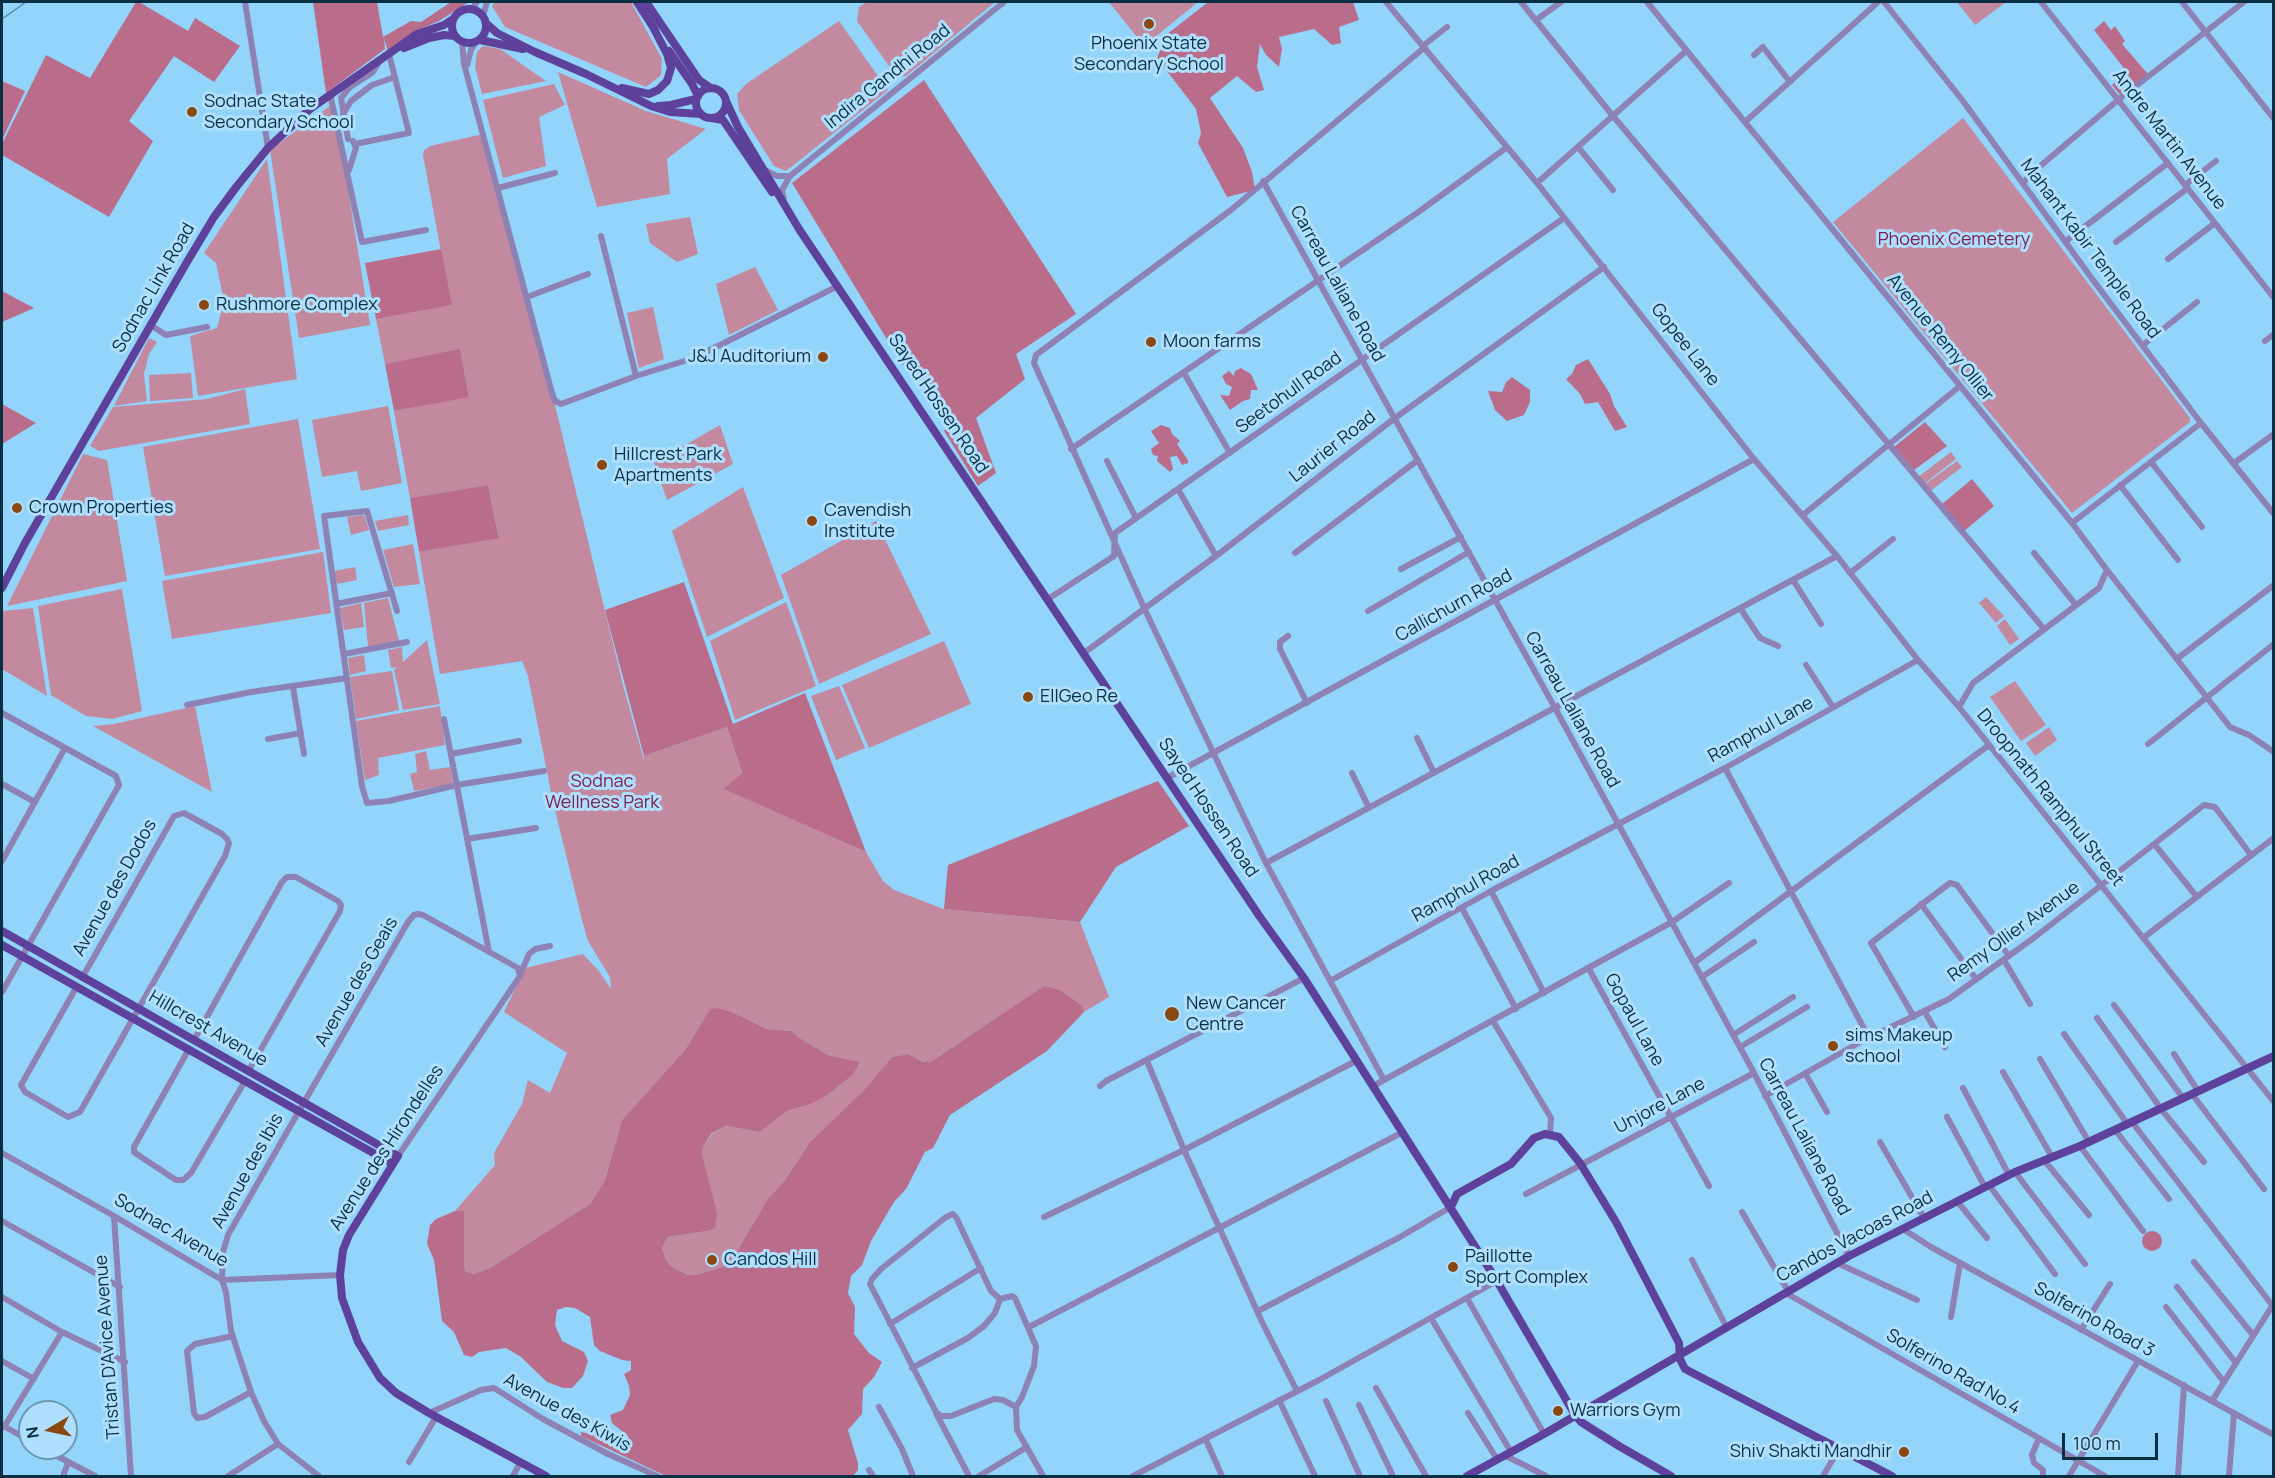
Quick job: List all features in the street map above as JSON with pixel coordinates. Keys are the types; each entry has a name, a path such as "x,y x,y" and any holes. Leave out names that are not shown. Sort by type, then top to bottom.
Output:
{"main road":[{"path":"637,2 692,84 697,97 696,105 701,114"},
{"path":"535,52 494,42 459,39 452,28 453,19 459,12 474,5 497,33 651,106 670,112 716,117 724,111 726,101 720,91 699,80 646,2"},
{"name":"Sodnac Link Road","path":"2,588 25,543 214,217 268,148 310,109 330,94 417,34 444,25 453,19"},
{"path":"478,41 485,33 485,20"},
{"path":"607,85 649,94 658,90 667,81 671,68 667,54 653,27"},
{"name":"Sodnac Link Road","path":"387,55 429,38 444,35 459,39"},
{"path":"651,106 671,105 697,97 703,90 711,88"},
{"name":"Sayed Hossen Road","path":"726,101 738,127 797,225"},
{"name":"Sayed Hossen Road","path":"711,118 723,120 728,126 797,225 1167,778 1304,978 1497,1281 1575,1415"},
{"name":"Hillcrest Avenue","path":"2,931 194,1040 301,1107"},
{"name":"Hillcrest Avenue","path":"2,945 245,1081 301,1107 396,1160"},
{"name":"Candos Vacoas Road","path":"1467,1476 1544,1434 1849,1256 2012,1174 2130,1124 2274,1056"},
{"path":"1438,1188 1456,1194 1511,1164 1537,1136 1550,1134 1563,1140 1616,1222 1679,1343 1681,1363 1689,1371 1839,1449 1881,1474 1892,1476"},
{"name":"Avenue des Hirondelles","path":"396,1160 349,1235 343,1250 340,1275 342,1298 348,1320 370,1363 380,1378 396,1393 546,1476"},
{"path":"1451,1207 1456,1194"},
{"path":"1575,1415 1581,1422 1671,1476"}],"street":[{"path":"245,2 268,148"},
{"path":"485,20 487,2"},
{"name":"Indira Gandhi Road","path":"790,176 1004,2"},
{"name":"Gopee Lane","path":"1386,2 1537,183 1754,459 1837,556 1918,660 1959,707"},
{"path":"1521,2 1613,116 2044,629"},
{"path":"1536,20 1561,2"},
{"name":"Avenue Remy Ollier","path":"1647,2 2072,523 2230,727 2249,735 2274,752"},
{"path":"1745,122 1878,2"},
{"name":"Mahant Kabir Temple Road","path":"1884,2 1963,101 2201,423 2274,514"},
{"name":"Andre Martin Avenue","path":"2041,2 2274,298"},
{"path":"2182,2 2274,118"},
{"path":"2023,183 2118,100 2244,2"},
{"path":"1384,1080 1266,863 1145,610 1071,449 1035,363 1036,355 1231,210 1447,27"},
{"path":"459,39 555,401 561,404 636,376 694,358 838,286"},
{"path":"466,71 471,50 478,41"},
{"path":"1754,55 1762,47 1790,82"},
{"path":"1537,183 1686,51"},
{"path":"345,142 355,144 409,133 387,55"},
{"path":"387,55 372,73 350,87 341,98 347,177 362,242 426,230"},
{"path":"342,115 351,101 372,85 394,77"},
{"path":"330,94 341,102"},
{"path":"330,94 345,142"},
{"path":"347,177 355,144"},
{"path":"1578,147 1613,190"},
{"path":"1071,449 1447,192 1506,148"},
{"path":"344,152 349,154 353,152"},
{"path":"2116,242 2216,161"},
{"path":"2066,242 2168,162"},
{"path":"765,170 777,176 790,176 782,190 787,208"},
{"path":"498,188 555,173"},
{"name":"Carreau Laliane Road","path":"1263,182 1734,1035 1849,1256"},
{"name":"Seetohull Road","path":"1048,598 1114,556 1115,534 1136,518 1564,218"},
{"path":"2168,259 2215,223"},
{"path":"601,236 636,376"},
{"name":"Laurier Road","path":"1084,653 1145,610 1395,418 1604,267"},
{"path":"527,297 588,274"},
{"path":"2143,345 2197,302"},
{"path":"152,326 166,335 207,327"},
{"path":"2265,341 2274,334"},
{"path":"1184,373 1230,453"},
{"path":"1803,515 1960,386"},
{"path":"2072,523 2201,423"},
{"path":"2234,463 2274,434"},
{"name":"Callichurn Road","path":"1167,778 1215,754 1754,459"},
{"path":"1295,553 1418,460"},
{"path":"1107,461 1136,518"},
{"path":"2151,462 2202,527"},
{"path":"2120,485 2178,560"},
{"path":"1178,489 1216,556"},
{"path":"397,610 367,511 324,516 363,793 367,803 389,801 457,785 544,771"},
{"path":"1401,569 1461,537"},
{"path":"1850,573 1893,539"},
{"path":"1368,610 1469,552"},
{"path":"2034,553 2076,605"},
{"path":"1266,863 1837,556"},
{"name":"Droopnath Ramphul Street","path":"2107,570 2099,588 1973,682 1959,707 2274,1102"},
{"path":"1793,580 1821,624"},
{"path":"2178,658 2274,585"},
{"path":"336,604 392,593"},
{"path":"1740,608 1760,638 1779,646"},
{"path":"1288,636 1280,642 1280,649 1307,703"},
{"path":"344,654 407,642"},
{"path":"2148,744 2274,644"},
{"name":"Ramphul Lane","path":"1618,825 1918,660"},
{"path":"1806,665 1833,707"},
{"path":"187,705 251,692 347,678"},
{"path":"293,687 304,753"},
{"path":"2,713 119,779 119,785 2,992"},
{"path":"444,719 489,952"},
{"path":"268,739 301,734"},
{"path":"1417,738 1434,773"},
{"path":"451,754 519,741"},
{"path":"1694,963 1989,745"},
{"path":"2,859 65,748"},
{"path":"1725,768 1869,1038"},
{"path":"1352,773 1369,808"},
{"path":"2,784 34,802"},
{"name":"Remy Ollier Avenue","path":"1765,1096 1869,1038 1949,999 2102,886 2200,807 2209,805 2215,807 2251,855"},
{"name":"Avenue des Dodos","path":"82,978 174,816 184,813 222,834 229,843 225,856 138,1009"},
{"name":"Ramphul Road","path":"1330,981 1491,891 1618,825"},
{"path":"467,839 536,828"},
{"path":"2143,938 2274,838"},
{"path":"2155,845 2197,897"},
{"path":"194,1040 282,882 287,877 296,877 338,901 341,905 340,911 248,1072"},
{"path":"1372,1086 1672,922 1729,883"},
{"path":"1914,1017 1871,945 1872,941 1950,883 1954,883 2006,958 2030,1004"},
{"path":"1491,891 1544,993"},
{"path":"1921,904 1977,979"},
{"path":"1462,908 1516,1009"},
{"name":"Avenue des Geais","path":"301,1107 414,915 423,915 518,968 520,976"},
{"path":"1702,977 1754,942"},
{"name":"Avenue des Hirondelles","path":"396,1160 509,995 529,954 535,949 550,946"},
{"name":"Gopaul Lane","path":"1589,969 1709,1186"},
{"path":"1100,1086 1304,978"},
{"path":"77,986 21,1084 25,1092 63,1115 73,1116 80,1112 138,1009"},
{"path":"1734,1035 1793,997"},
{"path":"2114,1005 2183,1098"},
{"path":"1740,1047 1807,1006"},
{"path":"1925,1012 1945,1047"},
{"path":"2097,1018 2161,1109 2204,1162"},
{"path":"1493,1021 1551,1118 1550,1134"},
{"path":"2064,1034 2130,1124 2273,1304 2212,1401"},
{"path":"189,1049 134,1147 134,1152 176,1179 183,1180 191,1173 245,1081"},
{"path":"2174,1054 2195,1092 2264,1189"},
{"path":"2040,1059 2089,1142"},
{"path":"1147,1061 1184,1150 1221,1227 1257,1311 1297,1391"},
{"path":"1044,1217 1184,1150 1356,1061"},
{"path":"2003,1072 2048,1158 2089,1215"},
{"name":"Unjore Lane","path":"1526,1194 1754,1073"},
{"path":"1805,1073 1827,1112"},
{"path":"1963,1088 2012,1174 2085,1264"},
{"name":"Avenue des Ibis","path":"301,1107 228,1235 222,1263 222,1280 226,1292 232,1336 251,1392 264,1421 278,1444 319,1476"},
{"path":"1947,1117 1987,1186 2055,1274"},
{"path":"2115,1130 2169,1199"},
{"path":"1029,1327 1403,1132"},
{"path":"1880,1142 1924,1218"},
{"path":"2080,1146 2144,1231"},
{"name":"Sodnac Avenue","path":"2,1153 222,1280 340,1275"},
{"path":"1957,1201 1987,1238"},
{"path":"1257,1311 1400,1237 1451,1207"},
{"path":"1742,1212 1787,1292"},
{"path":"969,1476 870,1284 881,1269 950,1214 956,1216 991,1291 1000,1299"},
{"name":"Tristan D'Avice Avenue","path":"114,1216 131,1476"},
{"path":"2,1221 120,1287"},
{"name":"Solferino Road 3","path":"1903,1229 1960,1263 2274,1435"},
{"path":"1692,1260 1727,1328"},
{"path":"2194,1262 2253,1335"},
{"path":"1837,1263 1917,1300"},
{"path":"1951,1317 1960,1263"},
{"path":"890,1324 981,1268"},
{"path":"1133,1476 1206,1440 1497,1281"},
{"path":"2081,1330 2110,1284"},
{"path":"2176,1287 2236,1363"},
{"name":"Solferino Rad No.4","path":"1787,1292 2105,1476"},
{"path":"1000,1299 1009,1296 1015,1298 1036,1346 1034,1366 1016,1407 1017,1430 1043,1476"},
{"path":"2,1297 62,1332 125,1362"},
{"path":"1467,1298 1544,1434"},
{"path":"912,1368 968,1338 984,1326 995,1313 1000,1299"},
{"path":"2166,1307 2224,1382"},
{"path":"1431,1318 1504,1456"},
{"path":"18,1434 3,1426 62,1332"},
{"path":"232,1336 195,1344 187,1351 194,1413 197,1418 205,1417 251,1392"},
{"path":"2,1361 34,1379"},
{"path":"2069,1476 2138,1361"},
{"path":"2178,1476 2184,1385"},
{"name":"Avenue des Kiwis","path":"433,1415 481,1390 494,1388 552,1424 608,1454 657,1476"},
{"path":"1376,1388 1426,1476"},
{"path":"936,1412 941,1416 951,1416 994,1399 1016,1407"},
{"path":"1279,1400 1315,1476"},
{"path":"1326,1401 1360,1476"},
{"path":"1359,1405 1393,1476"},
{"path":"879,1407 902,1449 913,1476"},
{"path":"1468,1413 1504,1456 1546,1476"},
{"path":"2229,1476 2234,1413"},
{"path":"409,1462 433,1415"},
{"path":"2039,1438 2032,1455 2034,1463 2043,1470 2043,1476"},
{"path":"1206,1440 1222,1476"},
{"path":"228,1476 278,1444"},
{"path":"980,1476 1027,1447"},
{"path":"1823,1476 1839,1449"},
{"path":"63,1460 96,1476"},
{"path":"513,1476 520,1462"},
{"path":"63,1476 68,1463"}],"green space":[{"path":"495,2 631,2 662,59 661,75 646,87 505,27 492,6"},
{"path":"867,2 995,2 906,76 897,77 857,21 859,7"},
{"name":"Phoenix State Secondary School","path":"1109,2 1198,2 1144,46"},
{"path":"1957,2 2006,2 1975,25"},
{"path":"839,21 888,90 786,171 774,166 739,110 737,94 746,84"},
{"path":"483,46 500,49 546,81 482,94 475,67 477,52"},
{"path":"558,72 646,111 706,129 667,159 670,194 597,207"},
{"path":"554,84 565,105 539,117 546,166 503,178 483,100"},
{"path":"334,103 370,325 299,338 270,150"},
{"name":"Phoenix Cemetery","path":"1963,118 2190,418 2190,422 2072,513 1833,222"},
{"name":"Sodnac Wellness Park","path":"483,134 552,393 624,689 644,760 644,756 727,727 742,774 725,789 866,852 883,881 894,890 944,909 1080,922 1109,997 1084,1012 1080,1005 1044,986 932,1061 925,1062 908,1054 892,1057 864,1090 810,1142 785,1180 767,1200 729,1265 696,1275 688,1275 672,1267 666,1260 662,1248 668,1237 707,1231 702,1155 703,1147 713,1133 726,1126 760,1132 787,1111 811,1104 826,1096 853,1075 860,1062 828,1055 792,1031 767,1029 734,1013 710,1009 685,1050 622,1120 605,1180 590,1204 490,1268 473,1274 465,1271 464,1212 455,1211 495,1165 494,1153 522,1104 528,1080 550,1093 567,1053 504,1012 525,968 583,954 599,971 611,989 610,977 588,941 582,920 553,802 528,676 522,661 440,674 419,552 499,537 488,485 410,498 394,411 469,396 460,350 385,364 376,319 451,305 423,155 424,150 430,146"},
{"path":"267,159 297,379 198,396 190,336 217,328 224,301 216,263 204,253"},
{"path":"690,217 698,254 677,262 650,243 646,224"},
{"path":"755,267 778,310 729,335 716,284"},
{"path":"653,307 664,359 639,368 627,313"},
{"path":"149,338 157,342 149,354 144,374 147,401 114,406"},
{"path":"191,373 193,398 150,401 149,375"},
{"path":"245,389 250,424 99,451 90,446 113,407 207,399"},
{"path":"388,406 402,483 361,491 357,471 322,477 312,420"},
{"path":"298,419 320,549 165,576 143,447"},
{"path":"720,425 733,464 667,500 654,463"},
{"path":"1951,452 1956,459 1924,484 1918,477"},
{"path":"83,454 107,460 127,581 7,606"},
{"path":"1957,461 1962,467 1929,492 1924,485"},
{"path":"743,487 784,598 707,637 672,531"},
{"path":"363,515 369,530 351,535 347,517"},
{"path":"408,515 409,525 378,531 375,521"},
{"path":"876,521 931,634 819,684 781,575"},
{"path":"413,544 420,584 394,587 383,550"},
{"path":"323,552 331,613 172,639 162,581"},
{"path":"355,567 357,580 337,584 334,571"},
{"path":"122,589 142,711 112,719 86,716 51,695 38,606"},
{"path":"1986,597 2004,616 1996,623 1979,603"},
{"path":"388,598 399,641 368,647 364,603"},
{"path":"786,602 816,686 735,720 710,641"},
{"path":"361,603 364,627 344,630 340,608"},
{"path":"33,608 47,696 2,669 2,611"},
{"path":"2005,619 2019,639 2010,645 1997,626"},
{"path":"427,640 440,704 403,710 394,670 397,667 391,668 388,650 402,647 403,662"},
{"path":"944,641 971,704 869,748 842,685"},
{"path":"364,655 366,671 350,675 348,658"},
{"path":"392,671 399,710 356,719 350,677"},
{"path":"2015,681 2046,725 2021,741 1990,697"},
{"path":"839,686 865,748 836,760 811,696"},
{"path":"195,706 212,792 93,726 114,724"},
{"path":"440,706 445,745 378,758 379,775 365,780 356,721"},
{"path":"2049,727 2057,740 2035,756 2026,743"},
{"path":"426,751 430,770 450,767 453,784 414,791 410,774 417,772 415,754"}],"shaded area":[{"path":"136,2 188,31 195,18 240,46 214,82 174,56 129,121 153,141 109,217 2,155 2,144 46,55 90,78"},
{"path":"313,2 377,2 383,37 411,21 421,22 451,2 469,2 439,21 418,30 388,51 384,39 385,49 326,93"},
{"path":"1208,2 1353,2 1359,20 1339,27 1341,43 1332,45 1314,29 1279,37 1282,49 1279,67 1266,55 1260,44 1257,67 1264,90 1256,92 1237,76 1210,98 1243,148 1252,172 1255,190 1227,197 1198,143 1201,133 1196,109 1157,58 1166,35"},
{"path":"2104,21 2111,30 2115,26 2125,41 2122,44 2148,74 2120,95 2112,85 2127,72 2094,30"},
{"path":"924,80 1076,314 1016,354 1025,379 976,418 996,473 978,486 944,431 953,421 928,383 913,378 897,356 792,183"},
{"path":"2,81 25,91 2,140"},
{"path":"441,249 452,305 376,319 365,263"},
{"path":"2,291 34,308 2,322"},
{"path":"460,349 469,397 394,411 385,364"},
{"path":"1588,359 1627,427 1615,431 1598,402 1585,404 1580,394 1566,379 1572,374 1576,365"},
{"path":"1241,368 1251,374 1258,390 1251,390 1250,399 1230,410 1220,395 1229,396 1232,387 1226,384 1222,376 1229,371 1234,376 1235,371"},
{"path":"1512,377 1530,390 1530,402 1524,415 1507,421 1495,410 1488,391 1502,392 1506,382"},
{"path":"2,404 36,423 2,444"},
{"path":"1925,422 1947,446 1914,470 1894,447"},
{"path":"1161,425 1170,428 1172,434 1180,441 1177,444 1188,460 1188,463 1182,465 1177,456 1170,457 1173,469 1170,472 1157,461 1158,456 1153,455 1151,449 1159,443 1151,431"},
{"path":"1972,479 1994,506 1963,532 1941,505"},
{"path":"488,485 499,538 419,552 410,498"},
{"path":"684,582 733,724 805,693 866,852 724,789 742,773 727,727 644,756 605,610"},
{"path":"1158,781 1189,826 1116,867 1080,922 944,909 948,865"},
{"path":"1044,986 1060,990 1081,1005 1084,1012 1047,1051 950,1115 933,1148 925,1152 906,1189 894,1202 871,1241 862,1265 851,1276 848,1293 855,1307 854,1334 869,1353 882,1362 874,1377 863,1389 862,1414 848,1430 858,1463 858,1470 853,1476 666,1476 581,1436 581,1432 624,1443 629,1437 612,1423 610,1415 623,1410 630,1395 624,1374 631,1370 631,1361 622,1360 600,1351 594,1345 590,1317 575,1308 566,1307 557,1310 555,1325 562,1341 584,1352 588,1361 583,1376 572,1388 563,1388 547,1382 521,1357 506,1348 479,1352 472,1357 464,1355 454,1332 442,1321 434,1260 427,1244 430,1225 436,1219 455,1211 464,1211 465,1271 473,1274 490,1268 590,1204 605,1180 622,1120 685,1050 710,1009 718,1008 734,1013 767,1029 792,1031 828,1055 860,1062 853,1075 826,1096 811,1104 787,1111 760,1132 726,1126 712,1133 703,1147 702,1155 717,1213 715,1228 668,1237 662,1248 666,1260 672,1267 688,1275 696,1275 729,1265 767,1200 785,1180 810,1142 864,1090 892,1057 908,1054 924,1062 932,1061"},
{"path":"2152,1231 2159,1234 2162,1241 2159,1248 2152,1251 2145,1248 2142,1241 2145,1234"}],"tram line":[{"path":"2,19 26,2"}],"place":[{"name":"Phoenix State Secondary School","path":"1149,24"},
{"name":"Sodnac State Secondary School","path":"192,112"},
{"name":"Rushmore Complex","path":"204,305"},
{"name":"Moon farms","path":"1151,342"},
{"name":"J&J Auditorium","path":"823,357"},
{"name":"Hillcrest Park Apartments","path":"602,465"},
{"name":"Crown Properties","path":"17,508"},
{"name":"Cavendish Institute","path":"812,521"},
{"name":"EllGeo Re","path":"1028,697"},
{"name":"New Cancer Centre","path":"1172,1014"},
{"name":"sims Makeup school","path":"1833,1046"},
{"name":"Candos Hill","path":"712,1260"},
{"name":"Paillotte Sport Complex","path":"1453,1267"},
{"name":"Warriors Gym","path":"1558,1411"},
{"name":"Shiv Shakti Mandhir","path":"1904,1452"}]}
